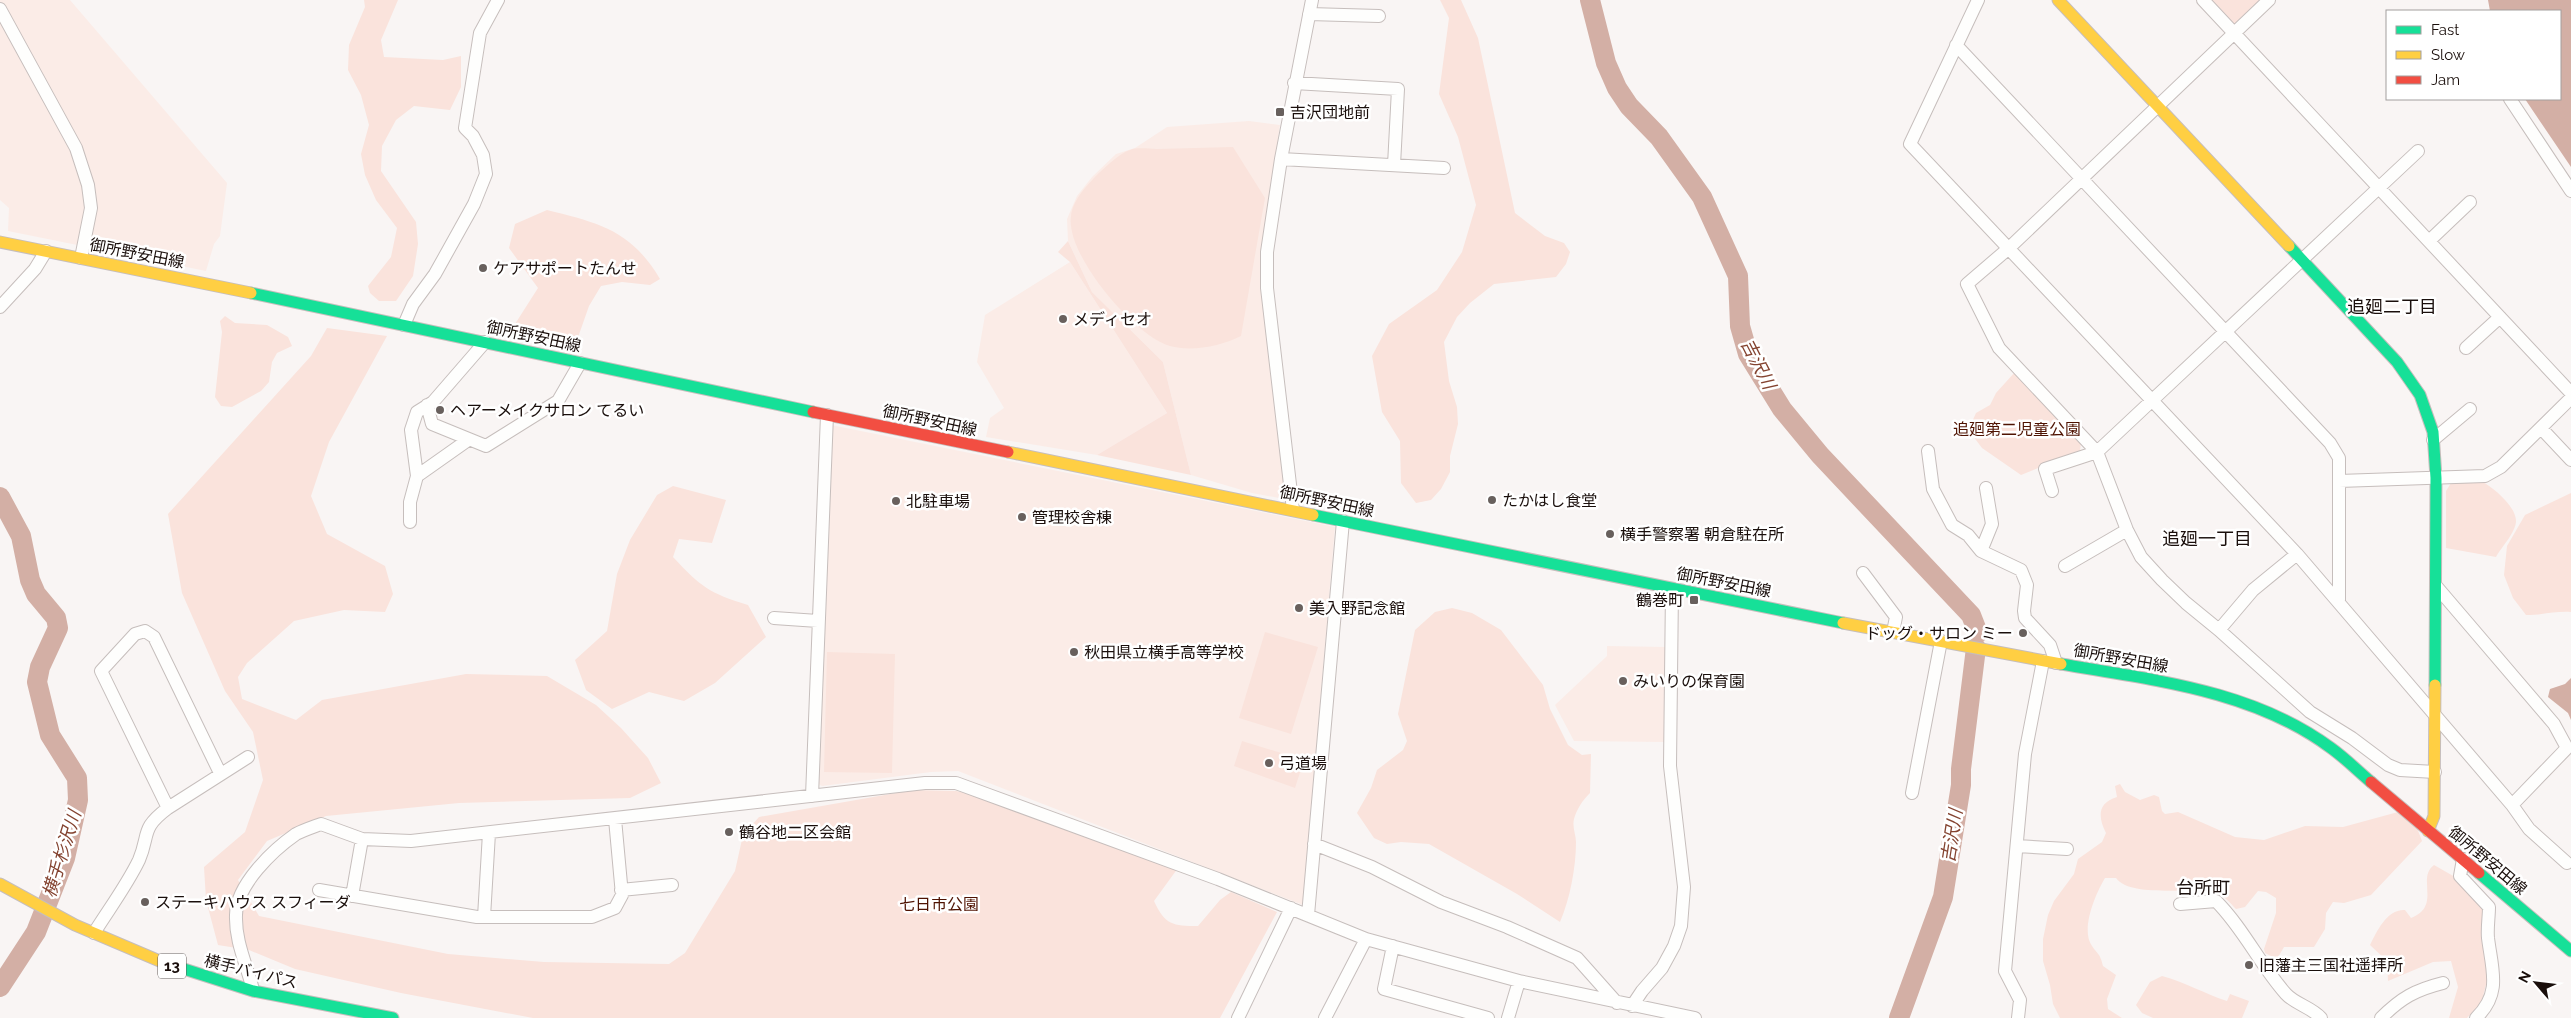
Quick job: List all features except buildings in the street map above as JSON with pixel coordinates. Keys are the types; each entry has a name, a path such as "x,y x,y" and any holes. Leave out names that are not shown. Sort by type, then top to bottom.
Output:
{"main road":[{"path":"2058,0 2397,362 2420,395 2433,432 2436,478 2435,772 2434,816 2428,831"},
{"name":"御所野安田線","path":"0,242 1343,521 1966,647 2183,685 2231,698 2291,724 2330,747 2571,951"},
{"name":"横手バイパス","path":"0,884 64,918 143,956 208,978 253,990 392,1018"}],"street":[{"path":"404,325 412,304 436,274 474,204 486,174 483,155 473,136 465,128 480,33 498,0"},
{"path":"1293,510 1267,288 1267,252 1294,83 1312,0"},
{"path":"1978,0 1910,144 2297,554 2512,805 2529,829 2567,863"},
{"path":"2203,0 2571,393"},
{"path":"2269,0 2009,248 1967,284 1999,348 2097,452 2127,530 2141,557 2162,580 2310,712 2352,738 2388,765 2400,770 2435,772"},
{"path":"0,9 76,148 88,185 91,208 81,258"},
{"path":"1309,14 1379,16"},
{"path":"1956,45 2330,443 2339,458 2338,600"},
{"path":"1294,83 1398,89 1394,165"},
{"path":"2511,100 2571,191"},
{"path":"2052,491 2045,469 2097,452 2418,151"},
{"path":"1281,159 1444,168"},
{"path":"2429,241 2470,202"},
{"path":"0,307 35,269 46,251"},
{"path":"2466,348 2500,317"},
{"path":"410,522 410,502 417,476 410,430 418,412 427,405 485,342"},
{"path":"427,405 432,424 486,446 558,402 580,363"},
{"path":"2339,480 2485,476 2501,467 2571,398"},
{"path":"2433,440 2470,409"},
{"path":"812,796 827,415"},
{"path":"2541,428 2571,460"},
{"path":"417,476 468,440"},
{"path":"1928,451 1933,489 1952,525 1968,535 1981,551 2021,570 2028,585 2024,610 2025,618 2050,645 2050,662 2025,754 2005,970 2020,1000 2018,1018"},
{"path":"1981,551 1992,524 1986,488"},
{"path":"1308,915 1343,521"},
{"path":"2065,566 2127,530"},
{"path":"2219,630 2253,590 2297,554"},
{"path":"1863,573 1896,617 1893,632"},
{"path":"2436,586 2554,724 2568,748 2512,805"},
{"path":"1632,1006 1662,968 1674,946 1681,926 1684,887 1670,766 1672,588"},
{"path":"774,618 818,621"},
{"path":"168,808 101,671 135,634 146,631 154,637 220,773"},
{"path":"1912,793 1941,642"},
{"path":"94,933 139,859 144,836 154,819 220,773 248,757"},
{"path":"253,990 240,950 236,915 237,899 248,882 276,849 298,833 321,824 362,839 411,841 925,783 956,783 1291,908 1366,939 1519,981 1696,1018"},
{"path":"319,890 484,917 592,917 615,908 622,895 615,819"},
{"path":"484,917 489,833"},
{"path":"352,896 362,839"},
{"path":"1314,844 1372,867 1441,902 1507,927 1577,958 1617,1003"},
{"path":"2016,846 2067,849"},
{"path":"2463,859 2460,876 2489,907 2488,936 2494,979 2491,998 2486,1009 2476,1018"},
{"path":"621,890 672,885"},
{"path":"2180,904 2216,901 2228,913 2251,944 2264,968 2288,997 2313,1009 2321,1018"},
{"path":"1238,1018 1291,908"},
{"path":"1325,1018 1366,939"},
{"path":"1393,946 1384,989 1488,1018"},
{"path":"1508,1018 1519,981"},
{"path":"2381,1018 2398,1001 2419,989 2443,983"}],"shaded area":[{"path":"0,0 70,0 227,183 220,236 214,244 206,271 8,231 9,208 0,200"},
{"path":"2488,0 2571,0 2571,167 2526,100 2561,100 2561,10 2490,10"},
{"path":"1249,121 1280,125 1261,250 1260,283 1285,487 1279,498 1252,493 1191,475 1163,362 1092,292 1068,241 1067,219 1077,196 1092,177 1116,154 1135,148 1167,127"},
{"path":"1070,262 1167,413 1097,455 986,437 990,418 1004,408 977,362 985,315"},
{"name":"秋田県立横手高等学校","path":"831,425 1335,527 1303,905 958,771 931,772 822,786 818,784"},
{"name":"みいりの保育園","path":"1607,646 1666,647 1664,742 1574,741 1555,705 1607,656"},
{"path":"2571,678 2571,720 2568,713 2548,697 2550,689 2565,684"}],"green space":[{"path":"364,0 398,0 381,40 384,57 443,60 461,56 461,87 450,110 414,106 396,120 382,146 381,171 416,222 418,244 413,276 396,301 379,301 370,293 368,286 391,257 397,228 376,200 365,175 361,154 369,125 361,95 348,70 349,45 365,7"},
{"path":"1440,0 1461,0 1478,38 1515,213 1545,236 1564,243 1570,252 1566,264 1556,277 1494,284 1470,303 1457,317 1444,342 1449,381 1457,407 1458,424 1450,456 1450,472 1441,489 1431,500 1416,503 1401,483 1400,441 1382,412 1372,356 1389,324 1437,290 1462,252 1476,205 1458,137 1439,94 1449,18"},
{"path":"2208,0 2265,0 2234,29"},
{"path":"1233,147 1265,198 1241,336 1225,343 1206,347 1178,348 1170,346 1155,339 1138,327 1105,292 1079,251 1072,232 1072,210 1082,192 1096,176 1118,156 1130,150 1140,148"},
{"path":"547,210 583,219 612,231 637,249 649,262 660,279 650,285 622,282 601,286 589,306 576,343 508,335 538,288 509,248 515,224"},
{"path":"1068,241 1092,292 1163,362 1191,475 1097,455 1167,413 1070,262 1058,252"},
{"path":"225,316 235,323 267,325 288,337 292,346 277,353 272,362 269,382 261,391 232,407 221,406 215,397 222,332 220,321"},
{"name":"七日市公園","path":"327,328 387,336 329,442 311,496 327,534 385,566 393,594 385,612 344,610 294,621 247,663 238,677 242,699 296,720 322,700 466,674 547,676 596,705 621,728 648,758 661,783 630,798 459,803 326,816 267,841 238,880 259,916 448,954 544,962 669,964 685,953 735,871 743,835 759,817 913,790 956,791 984,797 1178,868 1154,901 1162,915 1176,924 1198,926 1220,900 1231,892 1277,912 1220,1018 533,1018 401,993 295,969 249,950 218,945 206,900 204,867 245,832 263,780 253,732 225,691 182,593 168,514 311,356"},
{"name":"追廻第二児童公園","path":"2015,372 2081,442 2080,451 2021,475 1982,448 1973,436 1971,424 1976,413 1990,405 1996,393"},
{"path":"2481,481 2492,488 2509,504 2515,516 2516,522 2513,531 2496,557 2446,548 2446,491 2451,483"},
{"path":"673,486 726,500 712,543 679,539 673,557 706,588 724,597 748,605 766,637 715,683 684,701 649,692 612,709 586,690 575,660 607,631 617,574 630,540 657,495"},
{"path":"2571,493 2571,612 2526,615 2513,598 2504,575 2507,546 2525,515"},
{"path":"1452,608 1472,613 1501,630 1543,685 1550,709 1568,745 1582,755 1591,754 1590,793 1580,805 1574,819 1576,852 1574,872 1567,903 1560,922 1517,894 1429,844 1401,842 1387,844 1374,838 1357,813 1371,788 1377,770 1403,750 1407,741 1398,714 1415,630 1435,612"},
{"path":"1265,632 1318,647 1291,734 1239,718"},
{"path":"827,652 895,654 892,773 824,772"},
{"name":"弓道場","path":"1242,741 1304,760 1295,788 1234,766"},
{"path":"2120,784 2125,792 2140,800 2154,795 2159,797 2162,811 2165,814 2178,812 2235,837 2264,840 2305,826 2343,827 2398,812 2417,828 2422,841 2371,895 2344,903 2333,902 2326,913 2325,929 2314,947 2284,947 2277,959 2265,953 2264,949 2276,913 2276,898 2266,892 2258,891 2245,907 2236,909 2223,897 2214,892 2147,890 2123,884 2116,878 2105,878 2097,893 2088,921 2089,939 2100,956 2103,966 2116,975 2107,999 2108,1009 2122,1018 2060,1018 2053,1004 2043,961 2043,939 2048,915 2054,901 2074,874 2078,859 2102,842 2106,833 2101,811 2106,803 2117,797 2115,786"},
{"path":"2434,865 2455,877 2483,904 2489,974 2481,1003 2467,1018 2449,1018 2458,987 2451,961 2433,962 2388,981 2387,961 2370,945 2383,922 2393,913 2405,910 2411,918 2420,913 2427,899 2427,877"},
{"path":"2162,976 2227,1001 2230,994 2249,1001 2242,1018 2153,1018 2142,1013 2136,1005 2150,982"}],"waterway":[{"name":"吉沢川","path":"1590,0 1606,63 1617,88 1629,106 1659,137 1702,197 1738,276 1740,326 1748,354 1782,409 1820,455 1971,615 1978,633"},
{"name":"横手杉沢川","path":"0,497 21,536 30,580 36,594 56,618 58,628 40,667 37,682 50,735 77,778 78,800 65,858 36,932 0,987"},
{"name":"吉沢川","path":"1899,1018 1943,897 1961,785 1961,769 1976,648"}],"traffic: fast":[{"path":"2289,246 2397,362 2420,395 2433,432 2436,478 2435,685"},
{"path":"251,293 813,412"},
{"path":"1313,515 1843,623"},
{"path":"2061,664 2166,682 2236,700 2301,728 2331,748 2371,782"},
{"path":"2479,873 2571,951"},
{"path":"162,962 253,991 393,1018"}],"traffic: slow":[{"path":"2058,0 2289,246"},
{"path":"0,242 251,293"},
{"path":"1008,452 1313,515"},
{"path":"1843,623 2061,664"},
{"path":"2428,831 2434,816 2435,685"},
{"path":"0,884 75,925 162,962"}],"traffic: jam":[{"path":"813,412 1008,452"},
{"path":"2371,782 2479,873"}],"place":[{"name":"吉沢団地前","path":"1280,112"},
{"name":"ケアサポートたんせ","path":"483,268"},
{"name":"メディセオ","path":"1063,319"},
{"name":"ヘアーメイクサロン てるい","path":"440,410"},
{"name":"たかはし食堂","path":"1492,500"},
{"name":"北駐車場","path":"896,501"},
{"name":"管理校舎棟","path":"1022,517"},
{"name":"横手警察署 朝倉駐在所","path":"1610,534"},
{"name":"鶴巻町","path":"1694,600"},
{"name":"美入野記念館","path":"1299,608"},
{"name":"ドッグ・サロン ミー","path":"2023,633"},
{"name":"秋田県立横手高等学校","path":"1074,652"},
{"name":"みいりの保育園","path":"1623,681"},
{"name":"弓道場","path":"1269,763"},
{"name":"鶴谷地二区会館","path":"729,832"},
{"name":"ステーキハウス スフィーダ","path":"145,902"},
{"name":"旧藩主三国社遥拝所","path":"2249,965"}],"district":[{"name":"追廻二丁目","path":"2392,307"},
{"name":"追廻一丁目","path":"2207,539"},
{"name":"台所町","path":"2203,888"}]}
